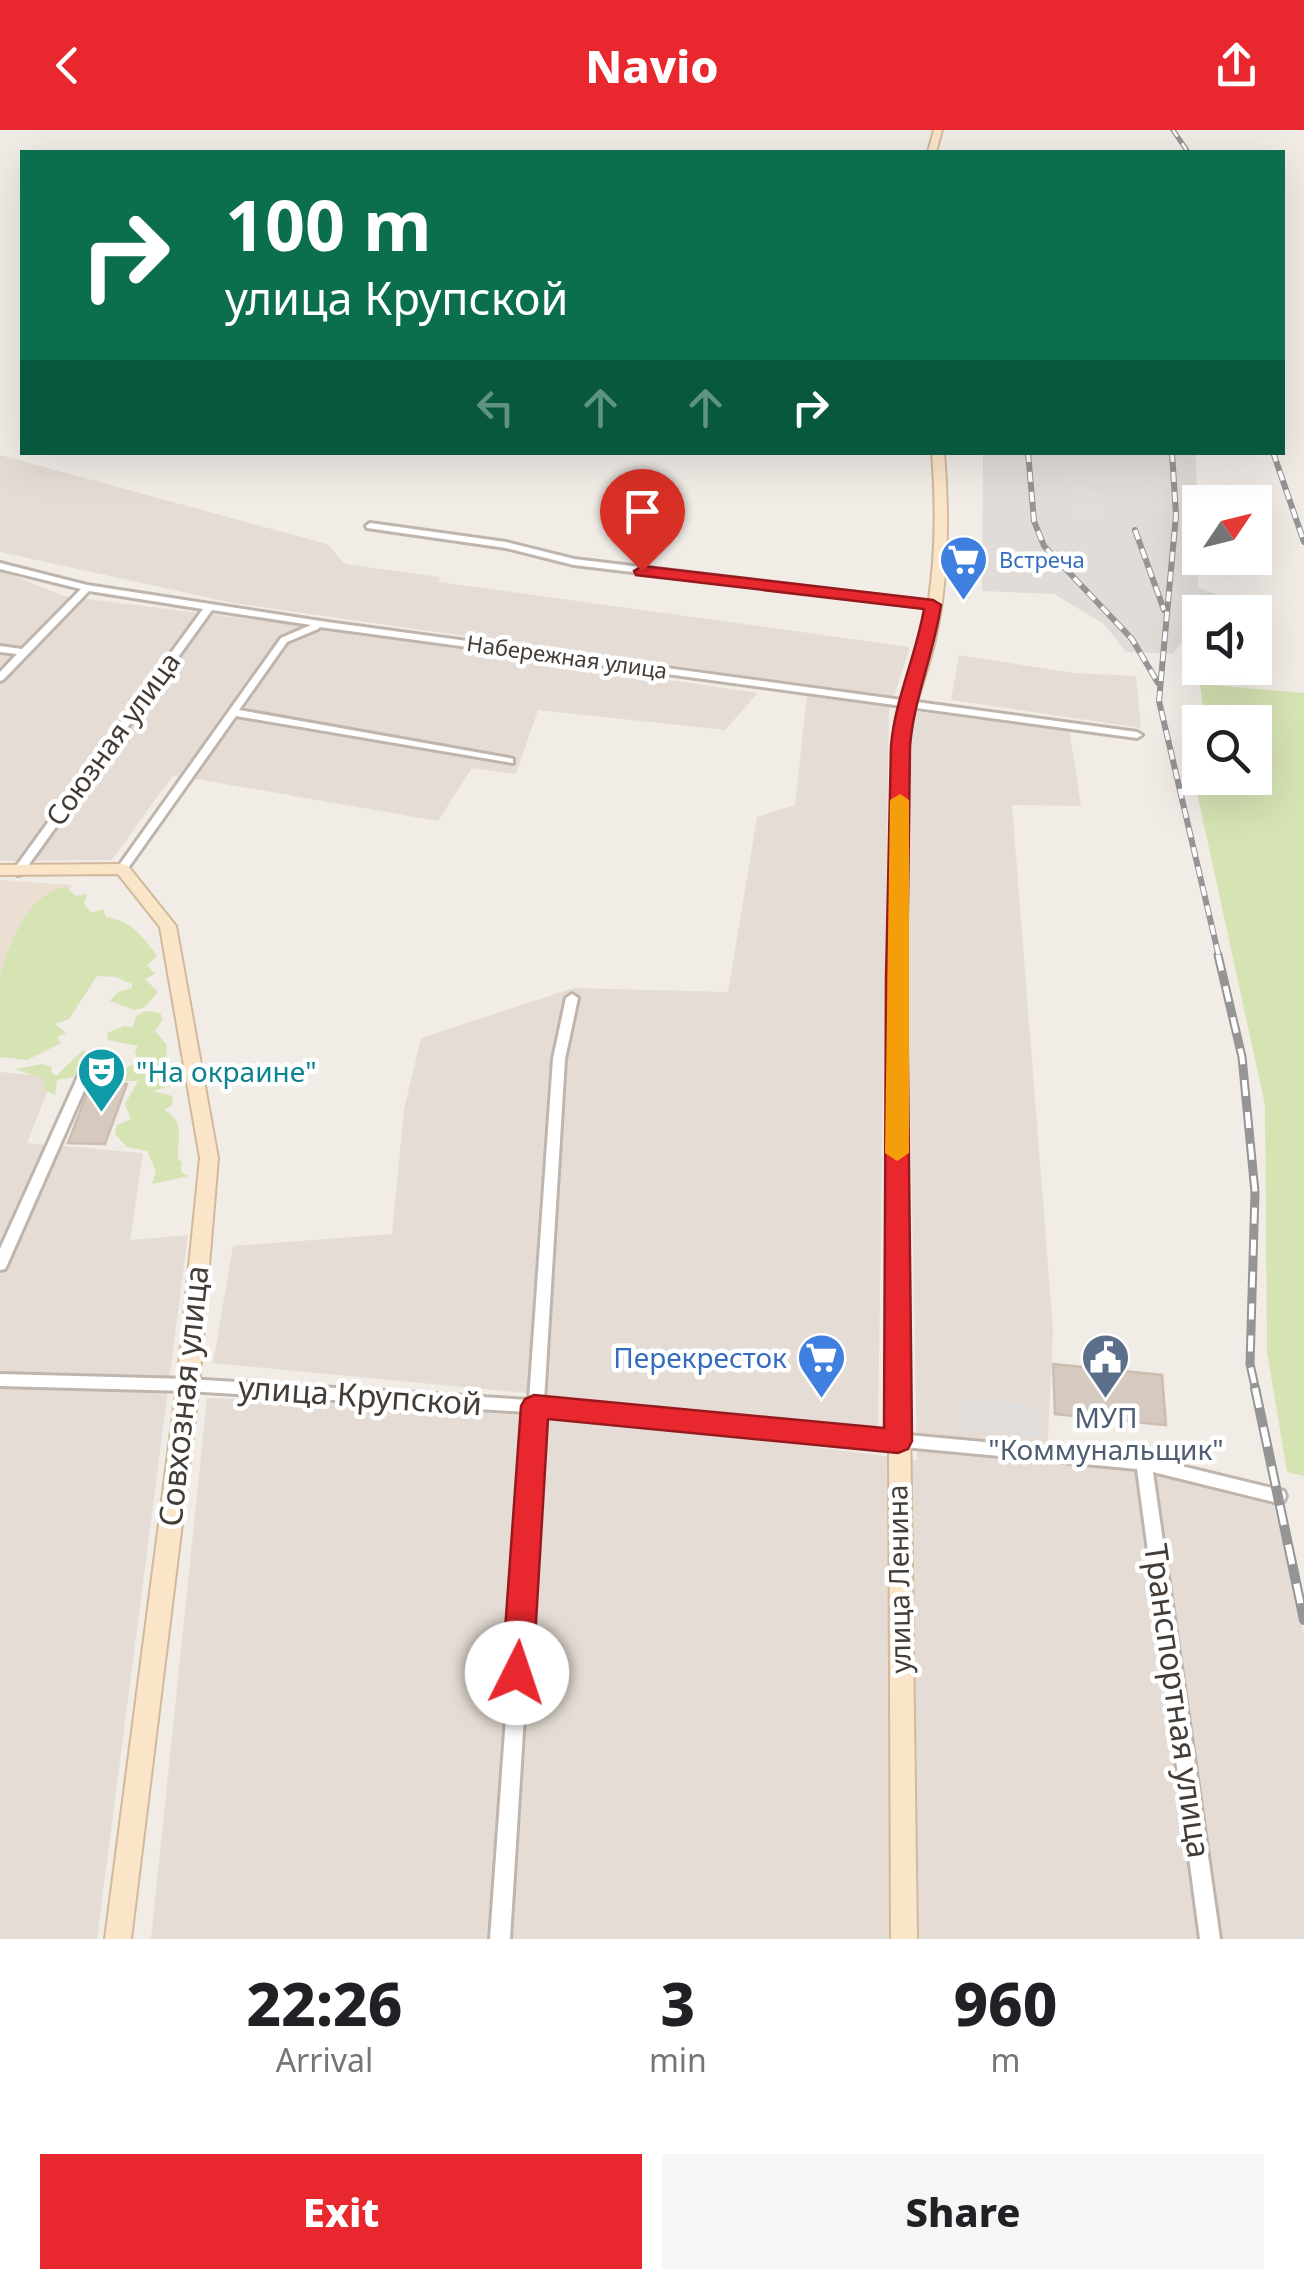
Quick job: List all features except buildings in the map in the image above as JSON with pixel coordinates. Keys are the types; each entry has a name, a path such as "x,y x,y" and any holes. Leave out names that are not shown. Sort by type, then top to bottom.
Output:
{"main road":[{"name":"улица Ленина","path":"904,1939 898,1441 900,746 908,704 927,644 933,605 941,504 938,455"},
{"path":"9,871 122,869"},
{"name":"Совхозная улица","path":"118,1939 188,1385 208,1158 168,926 122,869"}],"street":[{"path":"370,526 506,545 574,562 933,605"},
{"name":"Набережная улица","path":"0,566 87,588 328,626 1137,735"},
{"path":"0,678 87,588"},
{"name":"Союзная улица","path":"9,871 209,607"},
{"path":"122,869 284,640 295,632 328,626"},
{"path":"0,649 22,652"},
{"path":"234,712 509,762"},
{"path":"500,1939 559,1059 572,998"},
{"path":"0,1265 92,1061"},
{"name":"улица Крупской","path":"0,1380 188,1385 534,1406 1144,1463 1278,1496"},
{"name":"Транспортная улица","path":"1144,1463 1210,1939"}],"shaded area":[{"path":"0,455 327,544 345,564 440,577 439,582 910,647 894,697 233,603 0,552"},
{"path":"983,455 1196,455 1196,485 1182,485 1182,575 1198,575 1198,588 1217,594 1182,595 1182,642 1173,654 1126,652 1104,624 1054,594 982,591"},
{"path":"1161,461 1168,510 1159,510 1152,488 1088,486 1099,490 1105,519 1073,518 1062,463"},
{"path":"0,570 64,596 288,624 758,693 725,730 538,710 516,774 472,768 438,821 173,775 112,860 0,861"},
{"path":"959,655 1074,673 1136,676 1141,728 951,700"},
{"path":"807,696 889,707 878,1427 213,1363 233,1246 392,1234 404,1109 421,1038 574,988 728,992 757,817 795,805"},
{"path":"910,711 1069,728 1081,806 1012,805 1053,1329 1047,1460 1166,1471 1272,1497 1304,1634 1304,1939 151,1939 207,1398 549,1413 917,1460 905,843 905,746"},
{"path":"0,880 72,885 0,1008"},
{"path":"0,1072 53,1077 27,1143 143,1153 130,1240 188,1235 97,1939 0,1939"},
{"path":"963,1399 1038,1405 1040,1437 963,1430"}],"green space":[{"path":"1200,685 1304,693 1304,1476 1287,1472 1267,1352 1265,1105 1197,795 1272,795 1272,705 1203,705"},
{"path":"65,887 76,896 87,894 84,904 91,913 103,909 106,917 123,922 142,936 157,956 147,965 155,974 145,979 158,992 144,1008 134,1010 110,1001 118,992 132,988 132,984 116,977 97,976 69,1019 55,1024 66,1033 57,1037 61,1043 27,1060 0,1057 0,977 8,951 31,910 52,891"},
{"path":"146,1011 160,1013 163,1019 155,1031 167,1045 166,1058 175,1085 153,1091 172,1096 173,1104 164,1110 178,1125 181,1172 189,1176 152,1184 156,1171 147,1151 127,1147 115,1134 117,1125 131,1119 125,1104 138,1081 123,1081 125,1069 138,1061 138,1046 108,1040 107,1033 133,1027 136,1016"},
{"path":"83,1050 91,1058 73,1077 57,1080 55,1095 44,1090 43,1079 15,1069 43,1064 52,1067 56,1076"}],"railway":[{"path":"1173,130 1187,150"},
{"path":"1028,455 1034,521 1044,546 1132,639 1158,683"},
{"path":"1172,455 1176,515 1159,701 1219,957"},
{"path":"1274,455 1304,542"},
{"path":"1135,530 1164,610"},
{"path":"1218,955 1242,1057 1255,1192 1250,1364 1256,1391"},
{"path":"1255,1388 1304,1620"}],"slow traffic":[{"path":"897,1153 900,800"}],"place":[{"name":"Встреча","path":"964,602"},
{"name":"\"На окраине\"","path":"101,1114"},
{"name":"Перекресток","path":"822,1400"},
{"name":"МУП \"Коммунальщик\"","path":"1106,1400"}],"route":[{"path":"517,1673 534,1406 898,1441 896,978 900,746 903,718 927,644 933,605 642,571"}]}
